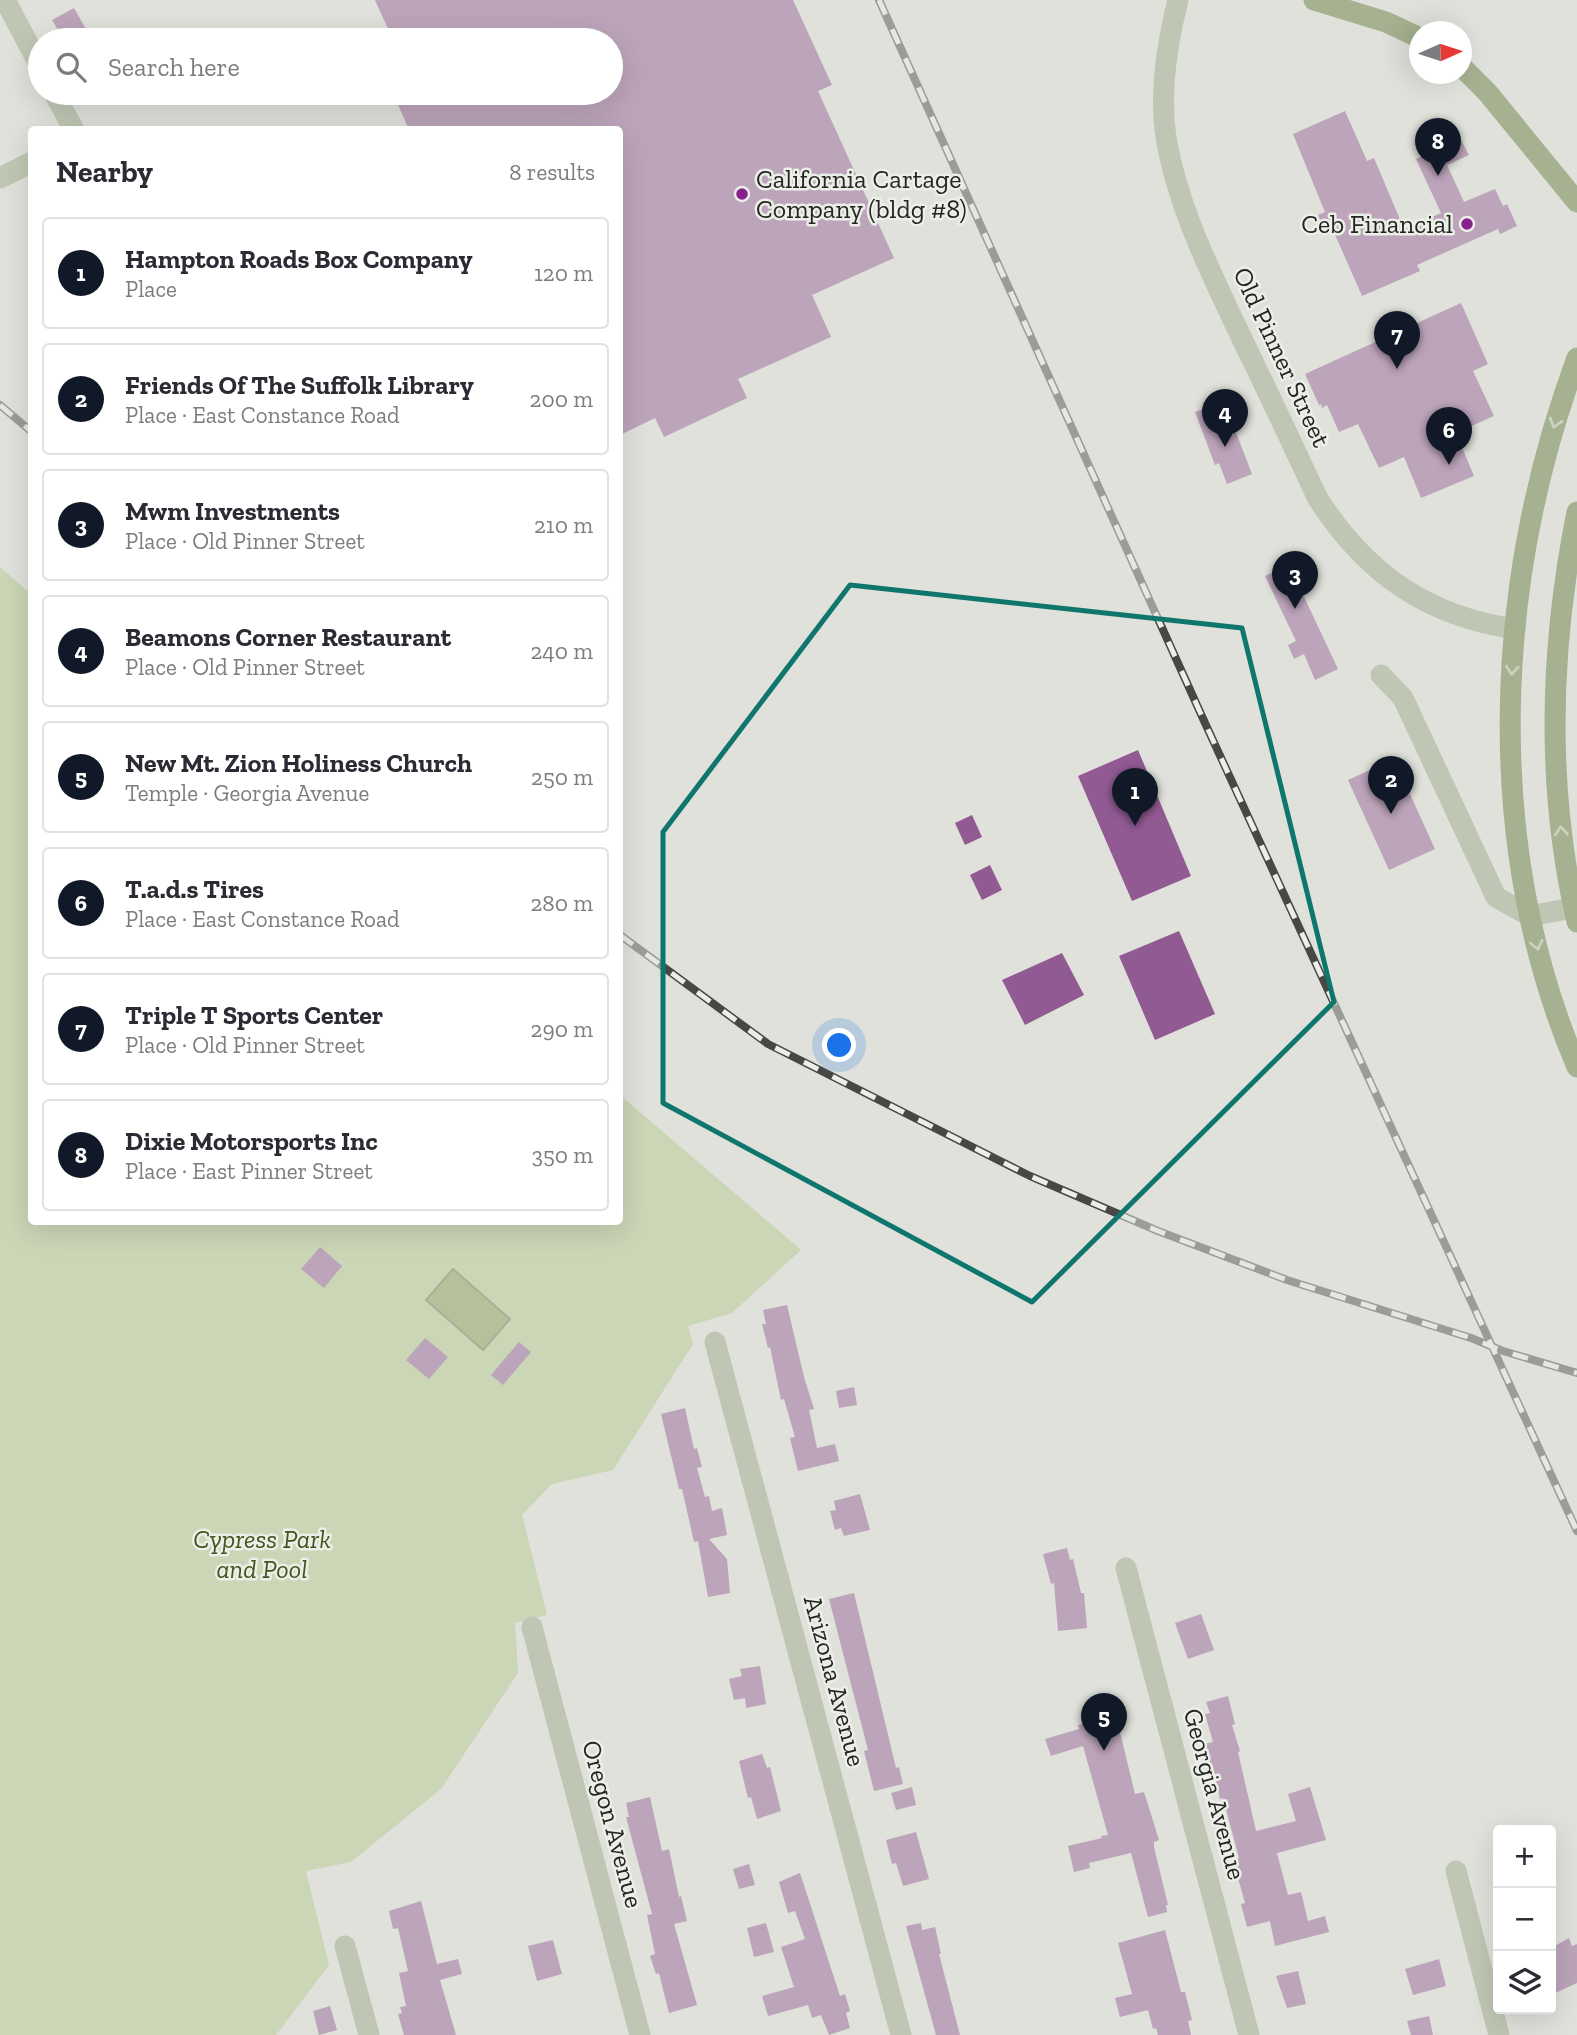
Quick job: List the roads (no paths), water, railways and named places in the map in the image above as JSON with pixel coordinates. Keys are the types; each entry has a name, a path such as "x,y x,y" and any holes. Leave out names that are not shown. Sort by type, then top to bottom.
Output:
{"main road":[{"path":"1314,0 1386,22 1409,33"},
{"path":"1472,76 1577,202"},
{"path":"1577,358 1561,402 1536,496 1521,580 1515,629 1510,743 1514,805 1531,916 1546,978 1577,1066"},
{"path":"1576,912 1562,840 1555,711 1559,636 1572,570 1577,512"}],"street":[{"path":"5,0 28,43"},
{"name":"Old Pinner Street","path":"1178,0 1168,40 1165,67 1165,122 1166,138 1182,196 1207,264 1318,499 1359,554 1403,589 1430,604 1475,620 1515,629"},
{"path":"60,105 72,126"},
{"path":"0,178 28,164"},
{"path":"1381,676 1403,698 1496,897 1531,916 1576,912"},
{"name":"Arizona Avenue","path":"715,1342 901,2035"},
{"name":"Georgia Avenue","path":"1126,1568 1249,2035"},
{"name":"Oregon Avenue","path":"532,1627 640,2035"},
{"path":"1456,1871 1499,2035"},
{"path":"345,1946 369,2035"}],"railway":[{"path":"879,0 1205,723 1577,1531"},
{"path":"0,405 28,429"},
{"path":"623,937 768,1044 1030,1176 1158,1231 1287,1280 1577,1373"}],"place":[{"name":"Dixie Motorsports Inc","path":"1438,176"},
{"name":"California Cartage Company (bldg #8)","path":"742,194"},
{"name":"Ceb Financial","path":"1467,224"},
{"name":"Triple T Sports Center","path":"1397,369"},
{"name":"Beamons Corner Restaurant","path":"1225,447"},
{"name":"T.a.d.s Tires","path":"1449,465"},
{"name":"Mwm Investments","path":"1295,609"},
{"name":"Friends Of The Suffolk Library","path":"1391,814"},
{"name":"Hampton Roads Box Company","path":"1135,826"},
{"name":"New Mt. Zion Holiness Church","path":"1104,1751"}],"park label":[{"name":"Cypress Park and Pool","path":"262,1554"}]}
